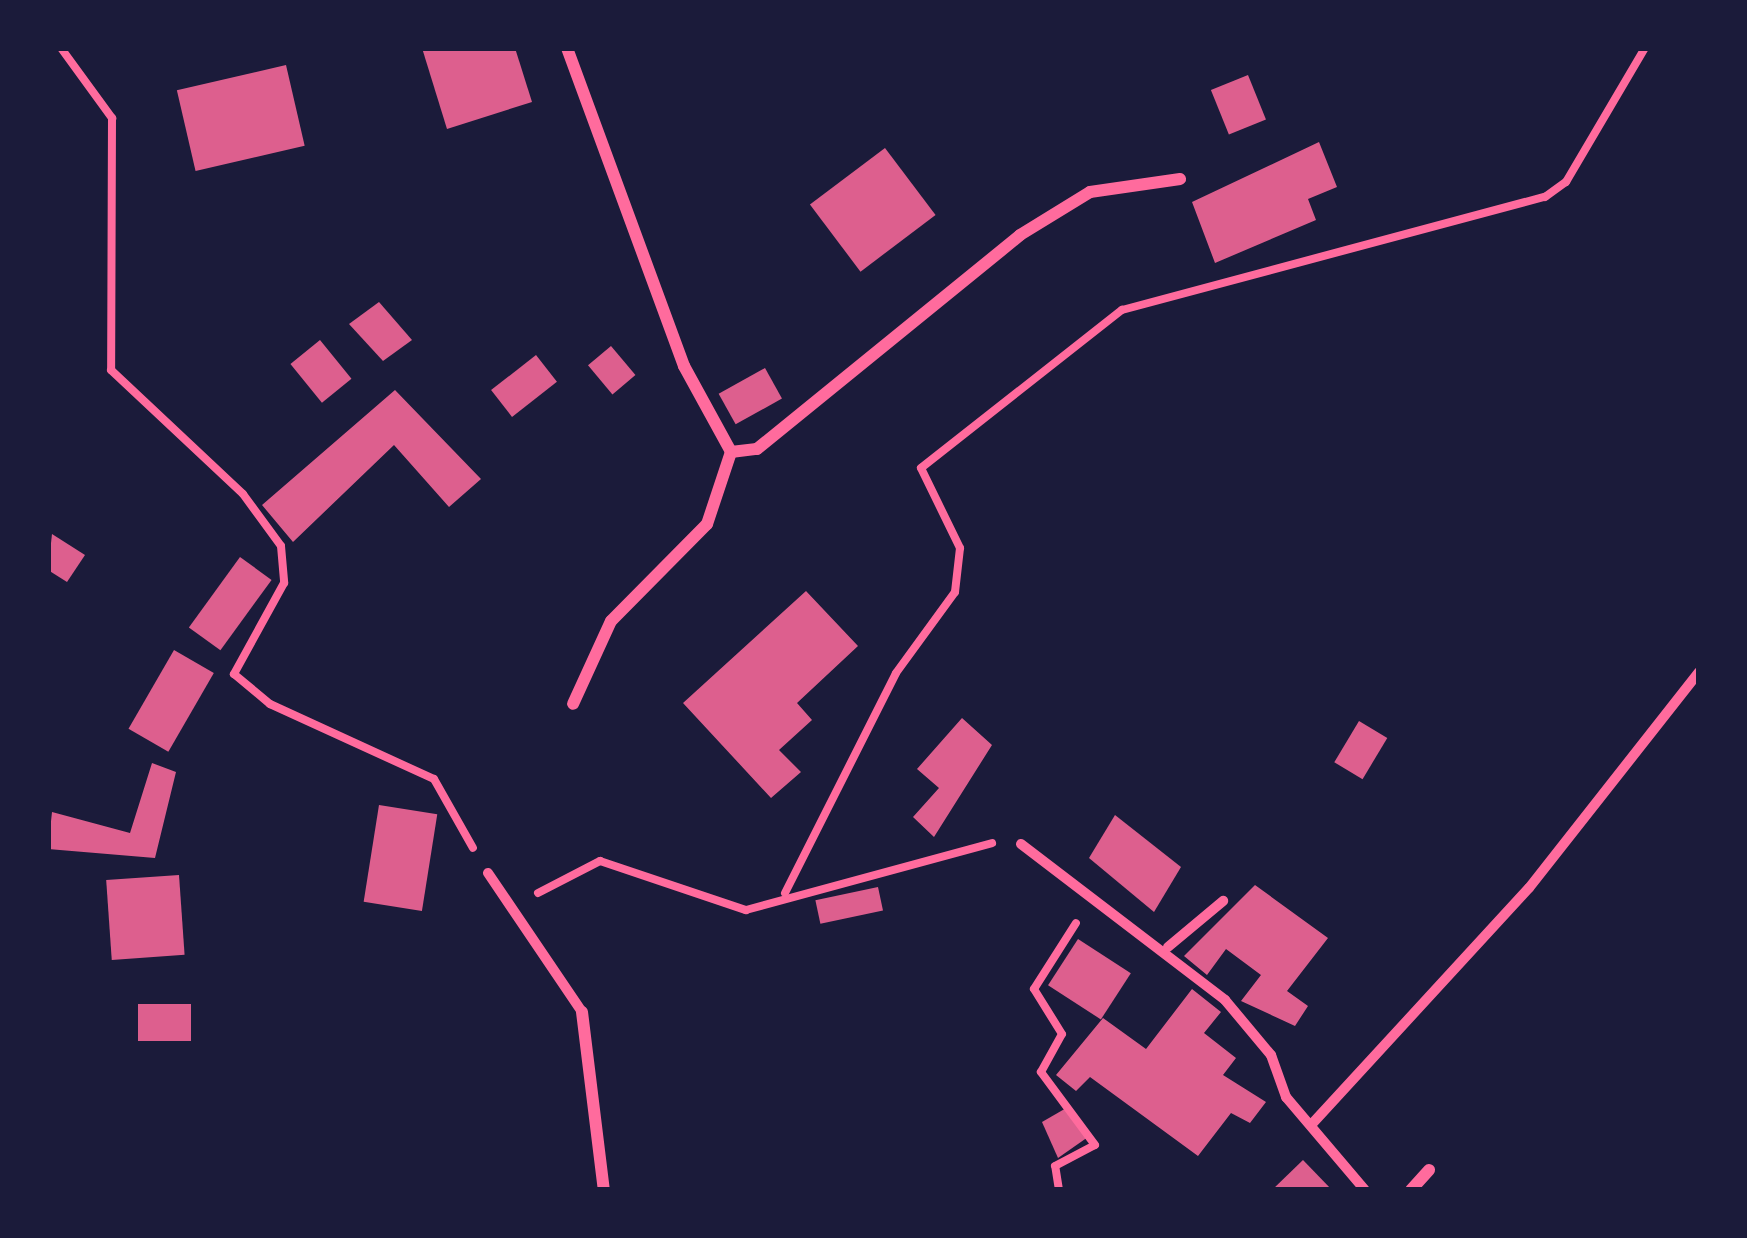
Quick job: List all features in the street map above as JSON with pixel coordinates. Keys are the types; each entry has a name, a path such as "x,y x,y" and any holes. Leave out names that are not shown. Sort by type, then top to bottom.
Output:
{"street":[{"path":"567,48 684,365 731,452 707,524 611,621 573,704"},
{"path":"731,452 757,449 1020,235 1090,192 1180,179"},
{"path":"1311,1125 1515,905 1699,672"},
{"path":"1021,844 1168,947 1271,1055 1311,1125 1365,1190"},
{"path":"488,873 582,1012 604,1190"},
{"path":"1168,947 1223,901"},
{"path":"1411,1190 1429,1170"}],"path":[{"path":"62,48 112,118 111,370 243,494 280,546 284,583 234,674 270,704 434,779 488,873"},
{"path":"785,893 886,692 955,592 960,548 922,468 1122,310 1545,197 1566,182 1645,48"},
{"path":"512,911 600,861 721,908 1021,844"},
{"path":"1060,1190 1054,1166 1095,1145 1041,1072 1062,1034 1035,982 1094,897"}],"building":[{"path":"422,48 515,48 532,102 447,129"},
{"path":"286,65 305,146 196,171 177,90"},
{"path":"1248,75 1266,120 1229,134 1211,90"},
{"path":"1319,142 1337,187 1308,199 1316,220 1215,263 1192,202"},
{"path":"885,148 936,215 860,272 810,205"},
{"path":"379,302 412,340 383,361 349,324"},
{"path":"320,340 351,379 322,403 290,364"},
{"path":"611,346 635,375 612,394 588,365"},
{"path":"536,355 557,382 512,417 491,390"},
{"path":"765,368 782,399 736,424 719,394"},
{"path":"395,390 481,479 449,507 394,445 293,542 262,505"},
{"path":"52,534 85,555 67,582 48,570"},
{"path":"240,557 272,580 220,650 189,627"},
{"path":"806,591 858,646 797,703 812,720 779,750 801,772 771,798 683,703"},
{"path":"174,650 214,673 168,752 128,729"},
{"path":"962,718 992,745 934,837 913,817 939,788 917,769"},
{"path":"1359,721 1387,738 1363,779 1334,762"},
{"path":"152,763 176,772 155,858 48,849 52,812 130,833"},
{"path":"379,805 437,814 422,911 364,902"},
{"path":"1115,815 1181,867 1154,912 1089,858"},
{"path":"179,875 185,955 112,960 106,880"},
{"path":"1255,885 1328,938 1287,991 1308,1006 1295,1026 1241,1001 1261,975 1226,949 1207,975 1184,956"},
{"path":"878,887 883,910 820,924 815,900"},
{"path":"1078,939 1131,973 1101,1019 1048,985"},
{"path":"1192,989 1221,1012 1204,1033 1236,1058 1223,1075 1266,1102 1250,1123 1231,1113 1198,1156 1090,1077 1076,1091 1056,1075 1103,1018 1146,1049"},
{"path":"138,1004 191,1004 191,1041 138,1041"},
{"path":"1068,1107 1088,1137 1058,1158 1042,1122"},
{"path":"1303,1160 1332,1190 1272,1190"}]}
